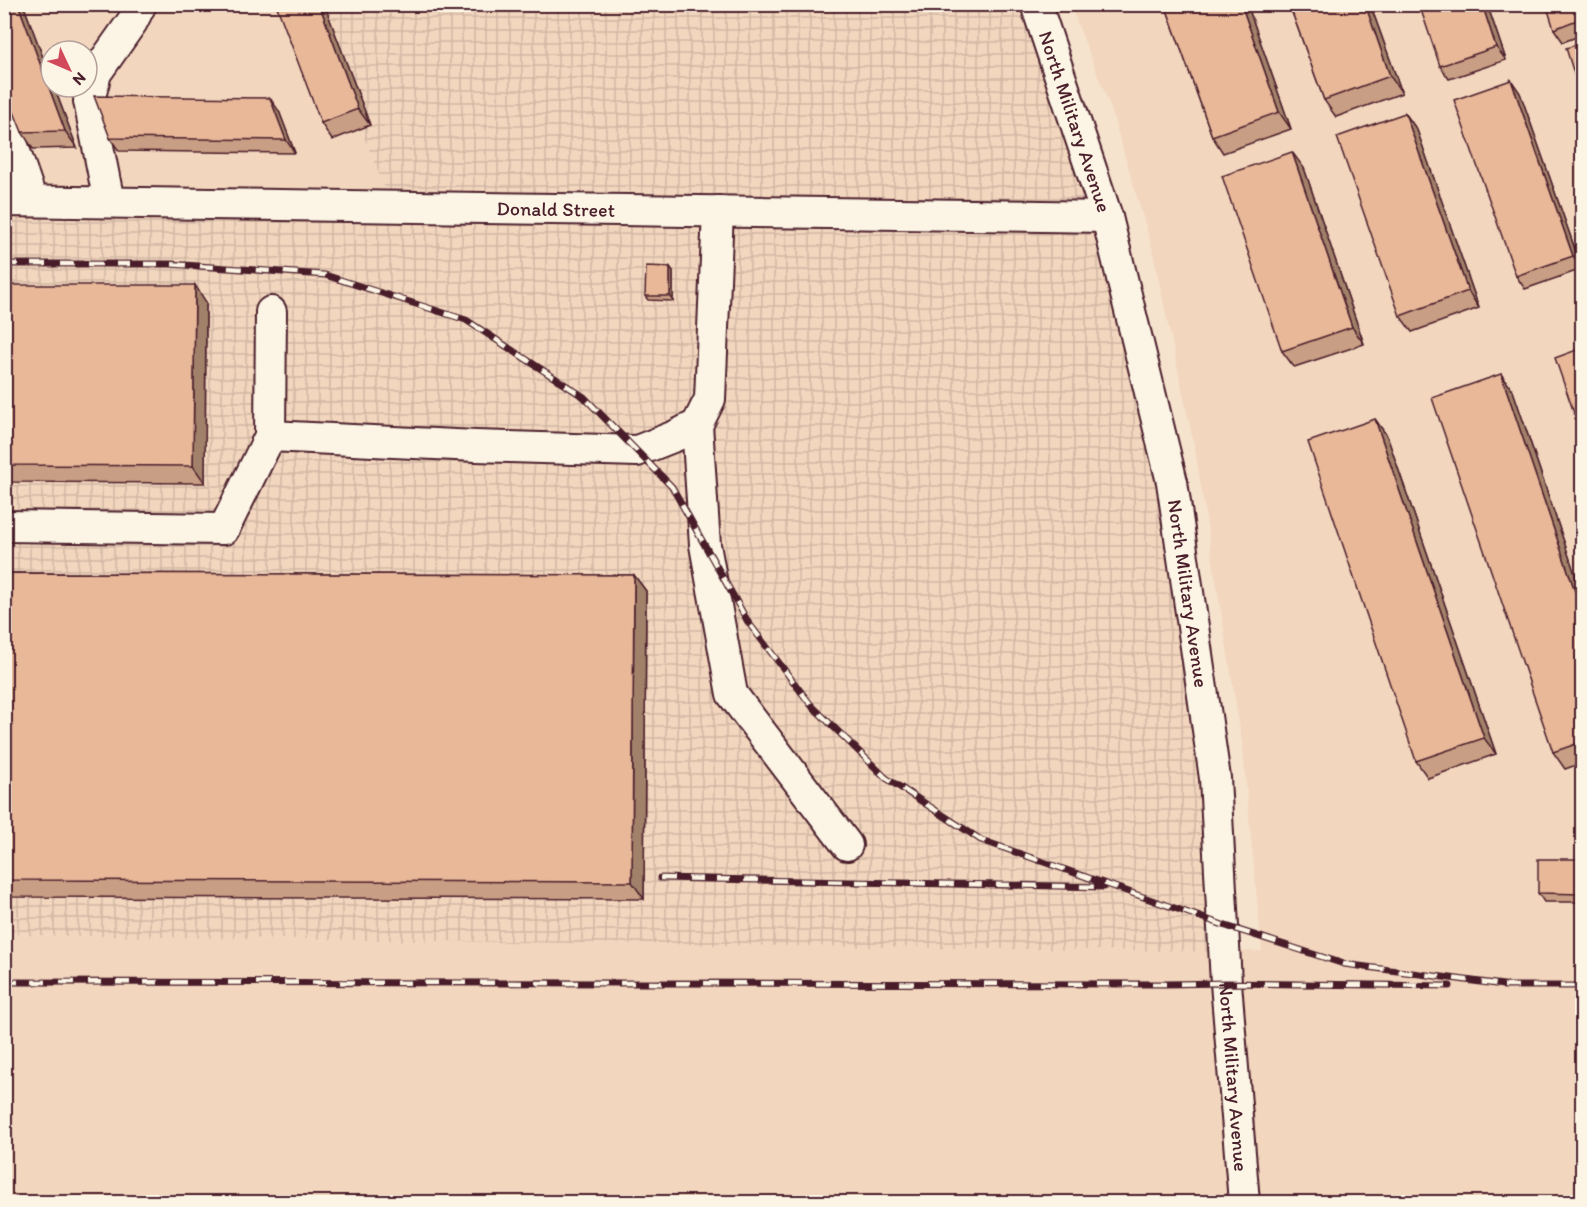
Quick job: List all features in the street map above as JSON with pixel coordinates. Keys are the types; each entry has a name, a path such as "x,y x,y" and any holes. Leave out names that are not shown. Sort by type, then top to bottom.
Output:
{"street":[{"path":"109,202 89,101 96,73 132,22 141,4"},
{"name":"North Military Avenue","path":"1036,4 1107,217 1172,482 1215,778 1226,983 1244,1203"},
{"path":"4,120 18,201"},
{"name":"Donald Street","path":"18,201 1107,217"},
{"path":"718,211 710,399 697,425 705,545 732,694 847,845"},
{"path":"4,526 224,529 270,436 271,312"},
{"path":"270,436 637,451 697,425"}],"shaded area":[{"path":"311,4 392,206 5,201 5,5"},
{"path":"311,5 1036,5 1172,482 1224,952 5,935 5,201 392,206"},
{"path":"1070,5 1582,5 1582,1202 5,1202 4,935 1262,951 1242,742 1195,450 1151,244 1110,106"}],"building":[{"path":"4,4 18,4 39,61 39,99 53,99 65,131 22,132 4,87"},
{"path":"276,4 319,4 358,109 321,123"},
{"path":"1165,4 1241,4 1279,112 1212,136"},
{"path":"1289,4 1365,4 1390,76 1324,100"},
{"path":"1419,4 1482,4 1496,47 1440,66"},
{"path":"1546,4 1582,4 1582,18 1554,29"},
{"path":"1582,43 1582,99 1566,48"},
{"path":"1511,80 1573,256 1516,276 1454,100"},
{"path":"99,96 270,98 286,140 110,138 95,99 99,99"},
{"path":"1405,113 1468,291 1400,316 1337,137"},
{"path":"1292,152 1352,327 1282,351 1222,176"},
{"path":"646,266 670,267 670,296 645,296"},
{"path":"4,285 195,285 193,466 4,465"},
{"path":"1582,348 1582,436 1555,358"},
{"path":"1501,374 1582,612 1582,742 1553,752 1432,398"},
{"path":"1375,419 1484,738 1416,761 1308,442"},
{"path":"4,573 634,575 632,882 4,880"},
{"path":"1538,859 1582,859 1582,894 1538,893"}],"railway":[{"path":"4,264 170,264 325,275 466,320 584,397 672,487 748,622 811,705 886,778 981,840 1223,925 1344,964 1511,986"},
{"path":"660,878 1104,887"},
{"path":"4,982 1226,983 1450,986"},
{"path":"1504,986 1582,986"}]}
